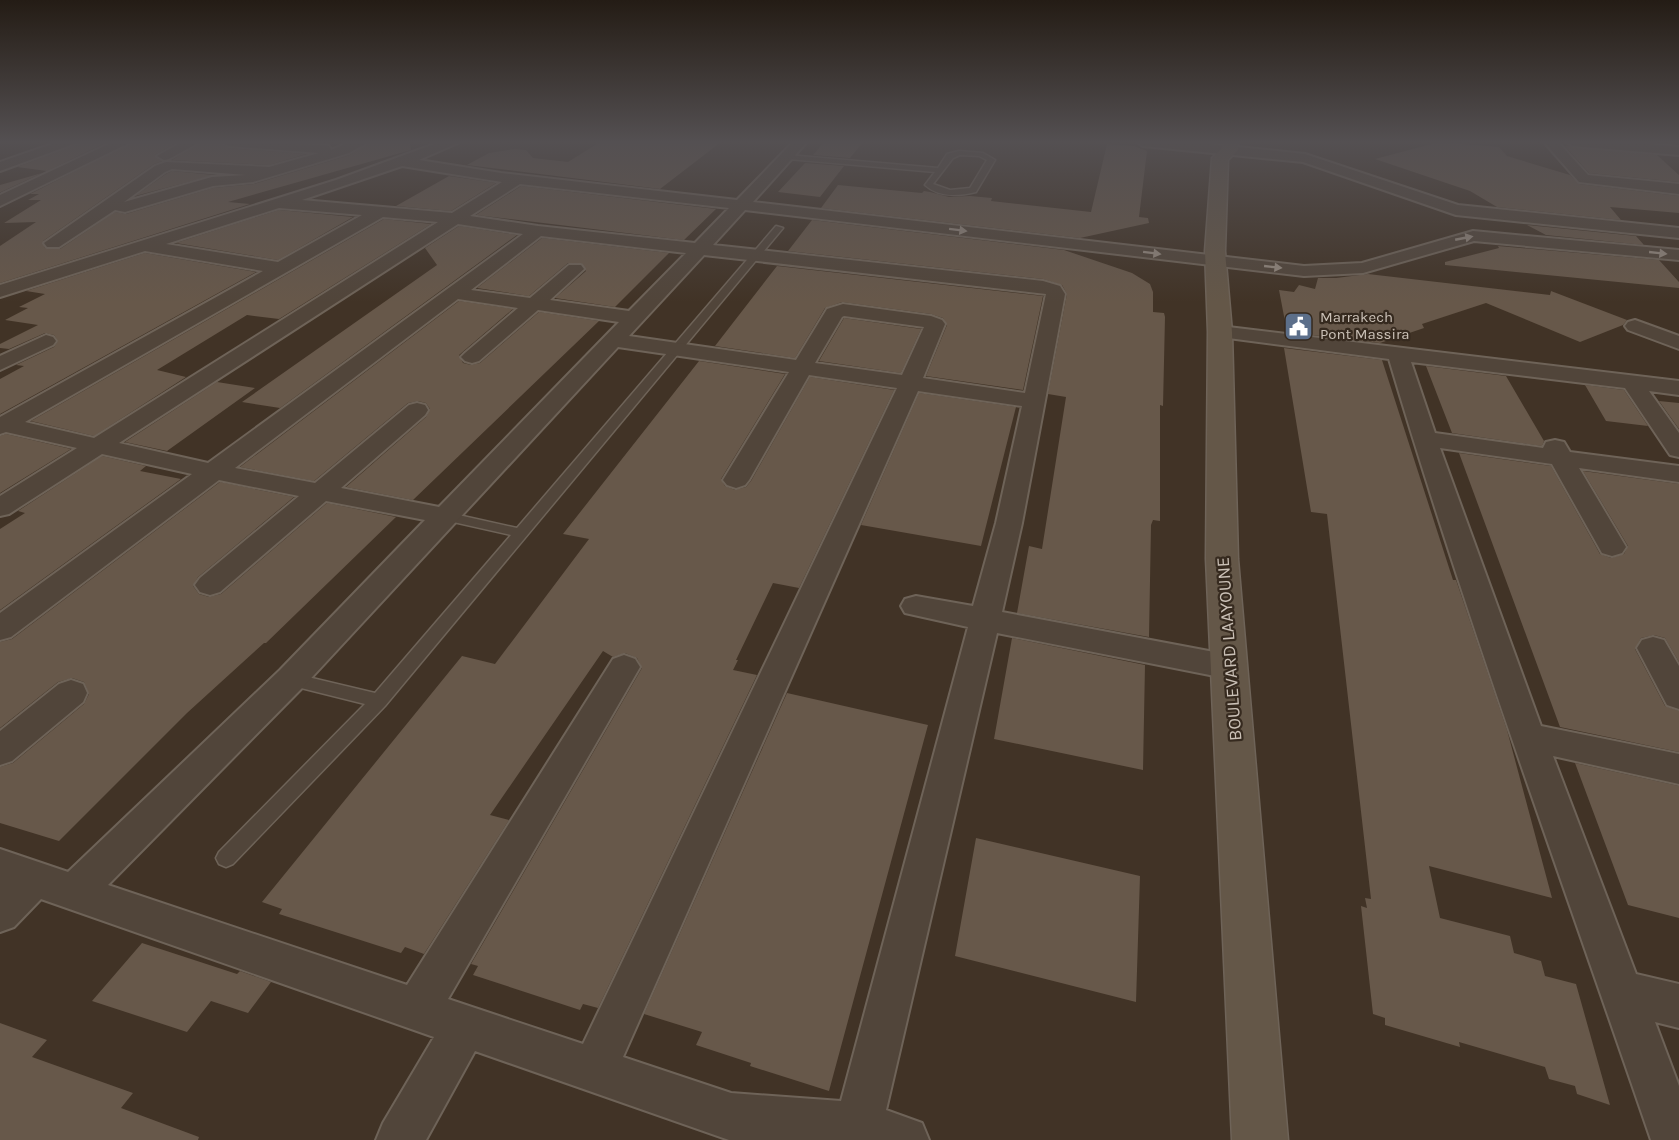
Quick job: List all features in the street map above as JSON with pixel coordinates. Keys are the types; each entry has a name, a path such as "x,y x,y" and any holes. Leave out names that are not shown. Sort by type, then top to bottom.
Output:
{"street":[{"path":"53,243 111,206 123,195"},
{"path":"111,206 124,207 169,195"},
{"path":"4,286 141,245 256,195"},
{"path":"307,195 382,211 459,219 538,231 1043,287 1053,290 1056,294 1009,523 858,1126"},
{"path":"0,508 494,195"},
{"path":"663,195 1304,271 1354,268 1473,236 1679,255"},
{"path":"75,892 291,679 751,195"},
{"name":"BOULEVARD LAAYOUNE","path":"1217,195 1215,261 1220,332 1222,559 1260,1140"},
{"path":"1413,195 1456,210 1679,232"},
{"path":"1,425 382,211"},
{"path":"0,629 538,231"},
{"path":"141,245 281,268"},
{"path":"472,357 575,269"},
{"path":"454,293 634,318"},
{"path":"594,1070 910,383 935,327 932,322 838,311 801,367 736,480"},
{"path":"1635,326 1679,343"},
{"path":"1220,332 1679,388"},
{"path":"613,340 1034,400"},
{"path":"0,364 46,341"},
{"path":"1398,355 1424,439 1527,736 1623,992 1675,1140"},
{"path":"1632,382 1679,450"},
{"path":"210,585 417,410"},
{"path":"1,425 211,471 445,516"},
{"path":"1424,439 1557,450 1679,474"},
{"path":"1557,450 1612,546"},
{"path":"916,606 983,621 1230,667"},
{"path":"1653,648 1679,696"},
{"path":"417,1010 624,666"},
{"path":"0,751 71,693"},
{"path":"1527,736 1679,769"},
{"path":"0,913 18,873 731,1117 858,1126 905,1140"},
{"path":"1623,992 1679,1006"},
{"path":"400,1140 465,1026"}],"lane":[{"path":"226,858 379,701 779,228"},
{"path":"445,516 521,533"},
{"path":"291,679 379,701"}],"building":[{"path":"37,195 109,195 43,241 45,248 60,249 115,212 126,214 189,195 252,195 228,202 250,204 0,283 0,246 36,222 4,223 41,200 28,200"},
{"path":"415,195 476,195 451,211 396,206"},
{"path":"507,195 599,195 716,209 684,240 476,215"},
{"path":"830,195 942,195 992,198 991,201 1091,212 1095,195 1142,195 1139,217 1148,218 1149,223 1080,238 821,208"},
{"path":"1477,195 1679,196 1679,213 1610,207 1621,220 1497,207"},
{"path":"279,210 353,217 278,260 176,243"},
{"path":"384,219 431,224 279,319 247,315 157,370 186,377 94,436 31,421"},
{"path":"812,220 1064,250 1132,273 1150,284 1153,292 1153,312 1164,313 1165,317 1163,406 1160,405 1160,521 1153,520 1151,525 1149,637 1017,613 1029,546 1042,549 1066,397 1048,394 1067,294 1062,285 1043,279 788,251"},
{"path":"1527,225 1636,236 1644,245 1546,235"},
{"path":"459,226 517,235 280,408 242,402 437,265 425,248"},
{"path":"542,238 669,253 615,307 555,298 586,271 581,263 568,263 529,296 477,288"},
{"path":"1498,246 1659,260 1679,282 1679,288 1445,265 1445,262 1499,248"},
{"path":"145,253 256,272 0,414 0,379 24,366 16,365 54,347 58,341 54,335 45,333 9,349 0,348 0,344 38,325 5,320 28,308 19,307 45,294 26,291"},
{"path":"777,266 1043,296 1023,390 926,376 947,325 943,318 931,314 842,302 825,308 795,358 715,346"},
{"path":"1368,274 1550,295 1551,291 1627,320 1623,325 1580,342 1486,303 1422,324 1424,328 1380,343 1287,332 1279,290 1294,292 1299,285 1315,289 1318,278"},
{"path":"459,301 513,309 459,355 463,363 471,365 480,363 539,312 599,321 413,500 346,487 426,417 430,409 426,403 418,401 408,403 314,481 240,467"},
{"path":"844,318 921,329 901,373 819,361"},
{"path":"1284,348 1382,360 1453,580 1456,580 1507,730 1552,898 1429,866 1440,918 1510,936 1514,953 1541,961 1545,976 1576,984 1610,1105 1577,1094 1575,1086 1549,1079 1545,1067 1459,1042 1460,1047 1385,1025 1385,1018 1373,1014 1361,906 1367,908 1365,898 1371,899 1327,514 1311,512"},
{"path":"699,361 785,374 721,479 725,486 735,490 746,487 751,481 810,377 894,390 799,588 773,583 736,660 738,660 733,670 757,675 598,1008 583,1004 580,1010 473,975 478,966 471,964 642,668 637,658 625,653 613,657 603,651 490,815 509,820 424,954 405,947 401,953 279,914 282,909 262,902 462,656 495,664 589,539 563,534"},
{"path":"1426,366 1506,376 1544,441 1542,446 1452,433"},
{"path":"217,382 255,388 167,451 125,442"},
{"path":"1585,385 1624,390 1648,426 1606,421"},
{"path":"919,393 1016,407 981,546 861,525"},
{"path":"1659,401 1679,403 1679,429"},
{"path":"6,434 71,449 0,493 0,436"},
{"path":"1459,453 1551,466 1600,554 1611,558 1624,554 1628,546 1583,471 1679,484 1679,662 1665,638 1654,635 1641,638 1635,649 1665,706 1679,711 1679,752 1560,727"},
{"path":"102,456 146,466 140,471 181,479 0,610 0,529 25,513 18,511"},
{"path":"220,482 294,497 198,577 193,586 199,594 209,597 221,594 327,503 396,517 266,643 187,713 59,841 0,823 0,767 13,763 84,704 89,694 84,682 72,678 58,682 0,728 0,642 12,639"},
{"path":"1012,638 1145,665 1143,770 994,739"},
{"path":"787,693 928,725 829,1091 750,1066 751,1063 696,1045 702,1032 644,1014"},
{"path":"1575,763 1679,786 1679,918 1628,905"},
{"path":"976,838 1140,876 1136,1002 955,956"},
{"path":"142,943 237,974 240,971 271,982 248,1013 211,1001 187,1032 92,1001"},
{"path":"0,1023 47,1040 32,1057 133,1093 121,1108 199,1137 198,1140 0,1140"}],"place":[{"name":"Marrakech Pont Massira","path":"1299,326"}]}
